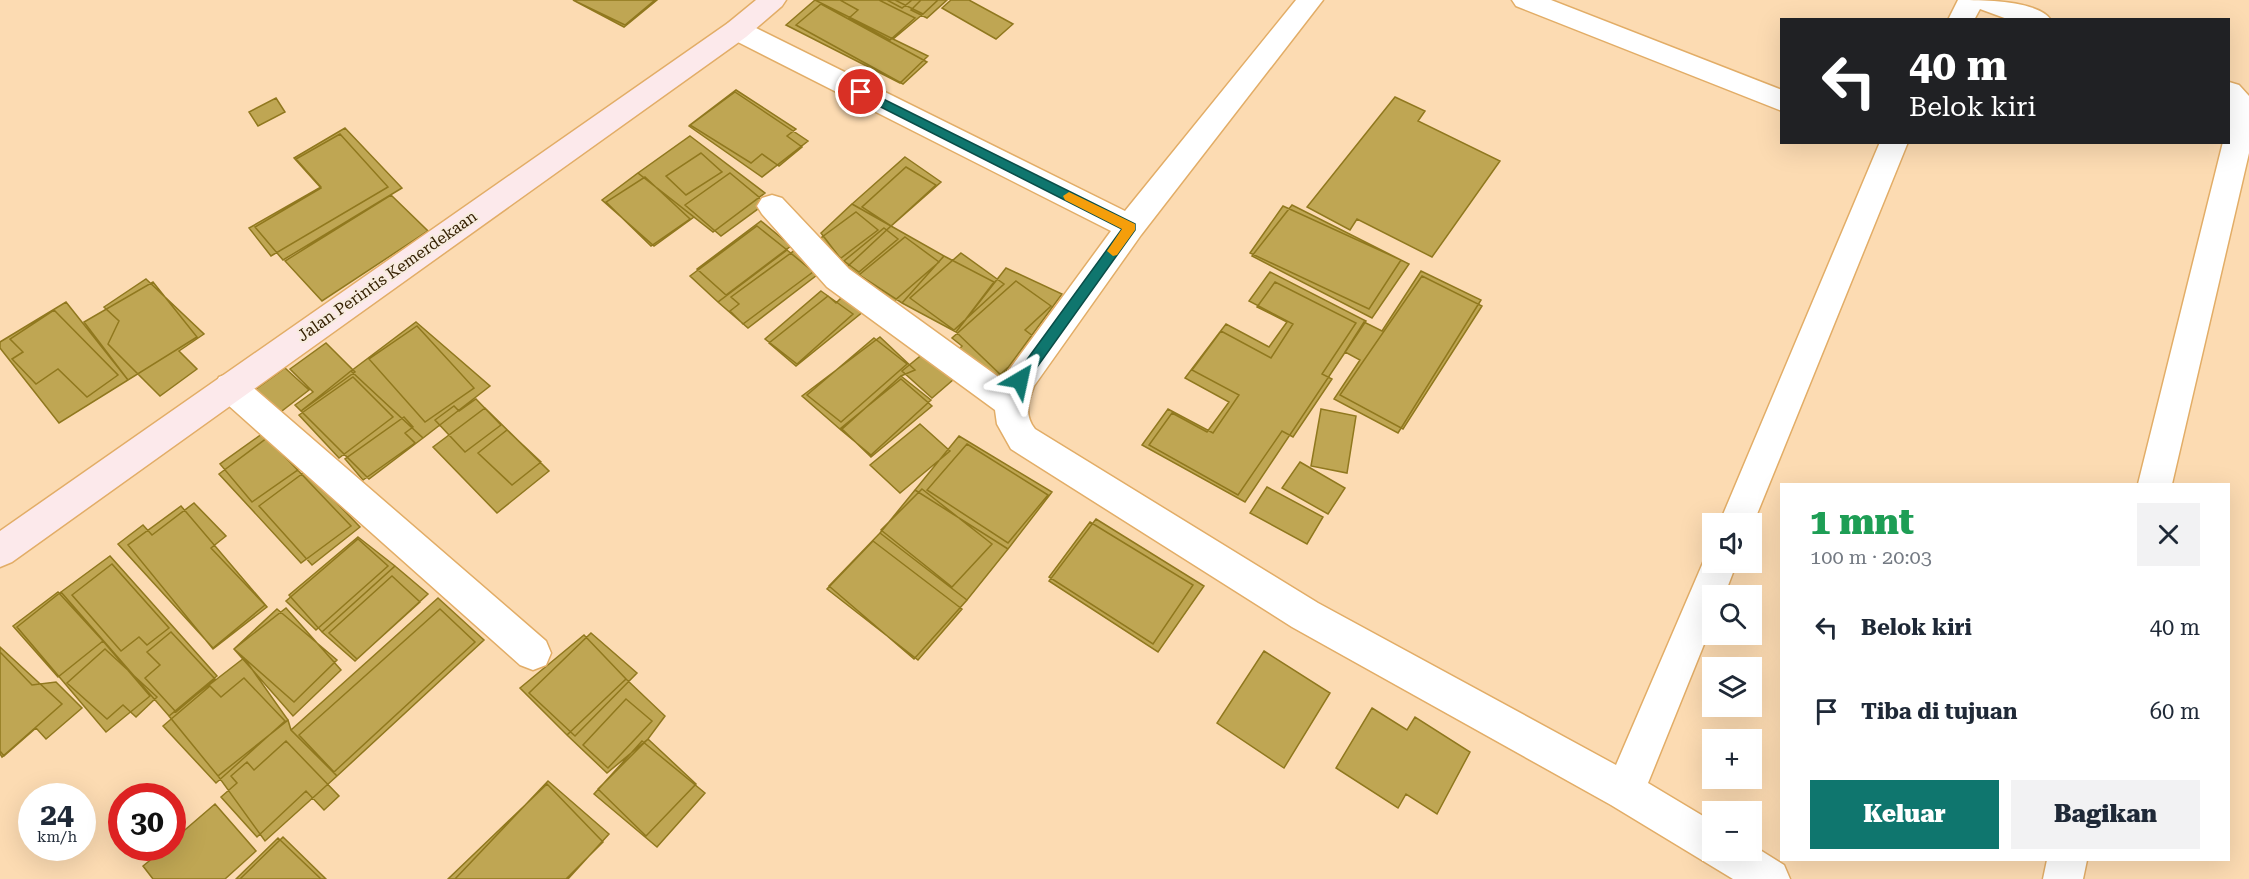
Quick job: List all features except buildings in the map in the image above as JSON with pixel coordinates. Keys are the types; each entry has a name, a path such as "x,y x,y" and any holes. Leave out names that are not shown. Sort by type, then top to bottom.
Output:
{"main road":[{"name":"Jalan Perintis Kemerdekaan","path":"0,551 737,30 773,0"}],"street":[{"path":"1310,0 1130,227 1020,380 1011,404 1011,425 1023,439 1305,615 1625,791 1702,837"},
{"path":"1525,0 1780,101"},
{"path":"1962,18 1971,0"},
{"path":"1983,0 2032,18"},
{"path":"737,30 1130,227"},
{"path":"2155,483 2244,115 2241,105 2230,93"},
{"path":"1740,513 1891,144"},
{"path":"772,206 838,278 1011,404"},
{"path":"230,387 533,653"},
{"path":"1625,791 1715,573"},
{"path":"1741,861 1770,879"},
{"path":"2062,879 2067,861"}],"slow traffic":[{"path":"1069,196 1130,227 1113,251"}],"route":[{"path":"861,92 1130,227 1020,380"}]}
